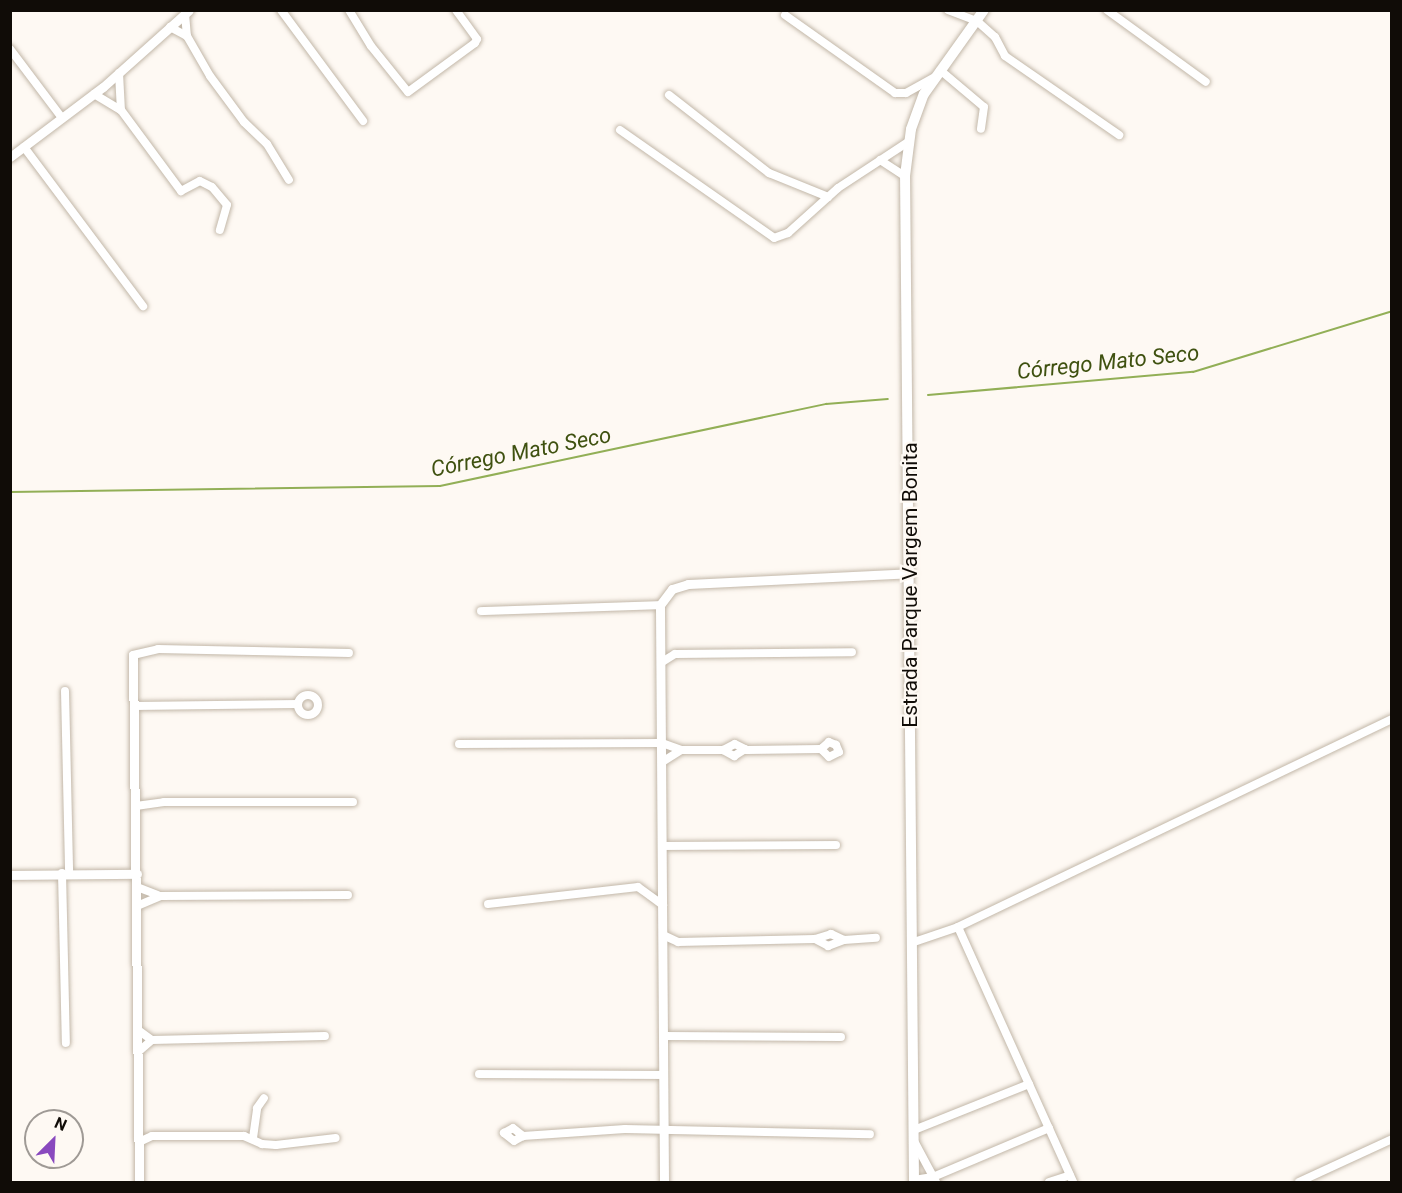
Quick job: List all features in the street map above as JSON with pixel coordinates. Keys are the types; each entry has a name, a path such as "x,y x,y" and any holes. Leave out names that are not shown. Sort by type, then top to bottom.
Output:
{"main road":[{"name":"Estrada Parque Vargem Bonita","path":"914,1181 914,942 905,176 908,142 916,110 938,73 984,10"}],"street":[{"path":"281,10 363,121"},
{"path":"350,10 371,46 408,92 475,43 477,39 456,10"},
{"path":"948,10 976,21 995,37 1005,56 1119,135"},
{"path":"1107,10 1206,82"},
{"path":"10,157 94,94 187,12"},
{"path":"187,12 187,36"},
{"path":"785,15 894,93 906,93 938,73 984,107 981,129"},
{"path":"170,27 187,36 244,122 267,144 290,180"},
{"path":"10,49 62,118"},
{"path":"118,73 121,110"},
{"path":"94,94 121,110 181,191 200,181 212,187 227,206 220,230"},
{"path":"669,95 769,173 828,197"},
{"path":"620,130 770,237 789,233 828,197 908,142"},
{"path":"24,147 143,306"},
{"path":"880,160 905,176"},
{"path":"664,1182 660,605 672,589 688,584 910,573"},
{"path":"481,611 660,605"},
{"path":"661,647 675,654 852,652"},
{"path":"139,1182 133,655 158,649 349,653"},
{"path":"662,662 675,654"},
{"path":"65,691 66,1043"},
{"path":"134,706 298,704"},
{"path":"914,942 957,927 1392,719"},
{"path":"459,744 662,743 681,750 723,750 732,744 745,749 821,749"},
{"path":"662,762 681,750"},
{"path":"136,806 164,802 353,802"},
{"path":"663,846 836,845"},
{"path":"10,874 137,874"},
{"path":"647,891 662,885"},
{"path":"137,887 160,896 348,896"},
{"path":"489,904 522,897 579,896 610,888 638,887 647,891 663,905"},
{"path":"137,906 160,896"},
{"path":"957,927 1072,1179 1049,1182"},
{"path":"663,935 678,942"},
{"path":"663,947 678,942 815,939 828,946 844,940 876,938"},
{"path":"138,1030 152,1040 325,1036"},
{"path":"663,1036 841,1037"},
{"path":"138,1052 152,1040"},
{"path":"479,1074 663,1075"},
{"path":"934,1180 914,1135 1029,1084"},
{"path":"253,1138 256,1108 264,1098"},
{"path":"914,1181 934,1180 1049,1128"},
{"path":"523,1136 664,1129 689,1133 870,1134"},
{"path":"139,1130 152,1136 253,1138 262,1144 276,1145 336,1138"},
{"path":"139,1142 152,1136"},
{"path":"1299,1182 1392,1139"}],"waterway":[{"name":"Córrego Mato Seco","path":"928,395 1193,372 1392,311"},
{"name":"Córrego Mato Seco","path":"10,492 440,486 826,404 888,399"}]}
